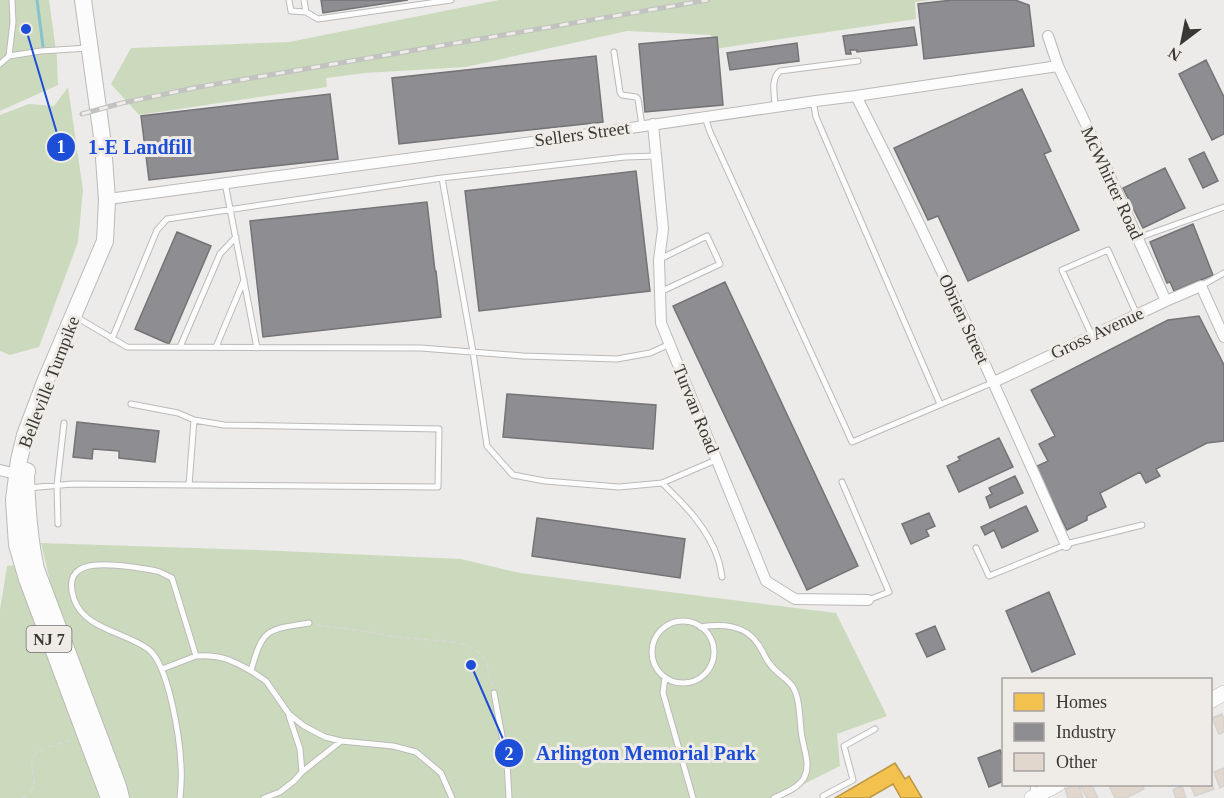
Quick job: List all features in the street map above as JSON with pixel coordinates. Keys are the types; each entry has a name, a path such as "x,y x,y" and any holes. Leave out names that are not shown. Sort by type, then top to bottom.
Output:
{"main road":[{"name":"Belleville Turnpike","path":"83,0 103,144 106,200 105,241 25,435 14,500 17,545 27,579 109,798"},
{"name":"Belleville Turnpike","path":"91,276 68,349 17,477 36,569 121,798"}],"street":[{"name":"McWhirter Road","path":"1048,36 1058,66 1166,301"},
{"name":"Sellers Street","path":"106,200 1058,66"},
{"name":"Obrien Street","path":"856,96 902,186 994,382 1066,545"},
{"name":"Turvan Road","path":"648,125 656,156 663,229 659,260 660,323 766,582 795,599 868,600"},
{"name":"Gross Avenue","path":"994,382 1201,286"},
{"path":"1201,286 1224,337"}],"lane":[{"path":"9,56 13,22 12,0"},
{"path":"289,0 291,11 306,12 318,19 451,0"},
{"path":"304,0 306,12"},
{"path":"0,64 9,56 41,51 90,48"},
{"path":"614,52 620,92 622,95 638,99 648,125"},
{"path":"775,107 774,79 780,71 858,61"},
{"path":"813,101 816,117 828,146 940,404"},
{"path":"705,117 852,442 994,382"},
{"path":"112,339 157,230 167,219 442,178 625,157 656,156"},
{"path":"442,178 487,446 513,475 545,481 619,487 662,483 716,460"},
{"path":"225,183 257,348"},
{"path":"1138,238 1224,207"},
{"path":"659,260 707,236 720,264 660,292"},
{"path":"180,347 220,254 236,237"},
{"path":"1092,336 1062,270 1108,250 1137,315"},
{"path":"1201,286 1224,273"},
{"path":"216,347 244,279"},
{"path":"78,318 127,347 421,348 523,356 617,359 650,353 670,344"},
{"path":"17,477 57,485 438,488 439,429 224,425 131,404"},
{"path":"189,485 194,420"},
{"path":"58,524 57,485 64,423"},
{"path":"842,482 889,592 868,600"},
{"path":"662,483 703,527 718,559 722,577"},
{"path":"976,548 989,576 1047,551 1142,525"},
{"path":"180,798 181,766 178,734 162,669 150,650 93,622 82,614 74,600 71,583 76,572 86,566 100,563 160,572 172,579 196,656"},
{"path":"676,621 687,621 704,629 710,637 714,656 706,673 689,682 678,683 665,677 654,664 651,653 658,633 676,621"},
{"path":"251,671 261,640 269,632 278,628 309,623"},
{"path":"700,627 727,625 738,628 751,636 772,667 793,687 798,702 807,772 800,784 774,798"},
{"path":"162,669 196,656 207,655 232,660 266,681 289,714 300,749 302,772"},
{"path":"665,677 663,693 693,798"},
{"path":"494,693 507,763 509,797"},
{"path":"289,714 304,726 325,737 341,741 393,746 416,752 441,773 452,798"},
{"path":"821,797 853,780 844,746 875,729"},
{"path":"264,798 280,792 341,741"}],"path":[{"path":"309,623 465,645 477,651 486,661 494,693"},
{"path":"23,798 30,794 34,787 32,767 37,753 85,735"}],"green space":[{"path":"0,0 49,0 57,58 58,85 0,111"},
{"path":"499,0 929,0 915,2 916,19 714,49 711,35 627,31 466,67 365,73 326,78 327,87 139,115 111,84 131,48 289,42"},
{"path":"68,87 83,190 78,242 39,347 10,355 0,351 0,115 29,104 54,106"},
{"path":"41,543 461,559 520,573 836,613 887,716 837,734 840,766 776,798 126,798 50,581"},
{"path":"16,565 102,798 0,798 0,610 7,566"}],"building: Homes":[{"path":"895,763 905,779 909,776 922,798 901,798 893,784 869,798 835,798"}],"building: Industry":[{"path":"321,0 408,0 323,13"},
{"path":"952,0 1015,0 1029,5 1034,46 924,59 918,4"},
{"path":"914,27 917,45 857,52 857,50 850,50 851,54 846,54 843,36"},
{"path":"717,37 723,105 645,112 639,44"},
{"path":"797,43 799,61 730,70 727,53"},
{"path":"596,56 603,122 399,144 392,78"},
{"path":"1206,60 1224,97 1224,134 1212,140 1179,74"},
{"path":"1022,89 1051,151 1044,154 1079,230 968,281 938,216 928,220 894,148"},
{"path":"330,94 338,159 149,180 141,116"},
{"path":"1204,152 1218,181 1203,188 1189,159"},
{"path":"1165,168 1185,208 1143,228 1123,188"},
{"path":"636,171 650,291 479,311 465,191"},
{"path":"427,202 441,317 263,337 250,221"},
{"path":"1193,224 1213,275 1174,291 1170,282 1167,283 1150,242"},
{"path":"177,232 211,246 169,344 135,329"},
{"path":"725,282 858,566 807,590 673,306"},
{"path":"1199,316 1224,365 1224,441 1207,443 1156,469 1160,476 1146,483 1140,472 1100,493 1106,507 1087,516 1087,520 1067,530 1035,467 1048,461 1039,444 1055,436 1031,390 1168,320"},
{"path":"507,394 656,405 653,449 503,437"},
{"path":"77,422 159,431 155,462 119,458 119,451 93,449 92,459 73,457"},
{"path":"999,438 1013,467 959,492 947,466 960,460 958,457"},
{"path":"1015,476 1023,493 990,508 986,497 992,494 989,488"},
{"path":"1026,506 1038,531 1002,548 994,530 985,535 981,527"},
{"path":"929,513 935,526 926,530 929,536 911,544 902,524"},
{"path":"537,518 685,539 680,578 532,556"},
{"path":"1049,592 1075,654 1032,672 1006,611"},
{"path":"935,626 945,649 927,657 916,634"},
{"path":"1000,750 1002,782 989,787 978,758"}],"building: Other":[{"path":"1222,714 1224,732 1219,734 1212,718"},
{"path":"1224,768 1224,786 1220,788 1214,772"},
{"path":"1212,785 1214,789 1195,796 1191,786"},
{"path":"1079,786 1083,798 1068,798 1065,789"},
{"path":"1080,786 1092,786 1098,798 1087,798"},
{"path":"1109,786 1143,786 1144,789 1126,798 1115,798"},
{"path":"1182,786 1186,798 1176,798 1173,790"}],"waterway":[{"path":"37,0 43,46"}],"railway":[{"path":"82,114 199,87 708,0"}],"place":[{"name":"1-E Landfill","path":"26,29"},
{"name":"Arlington Memorial Park","path":"471,665"}]}
